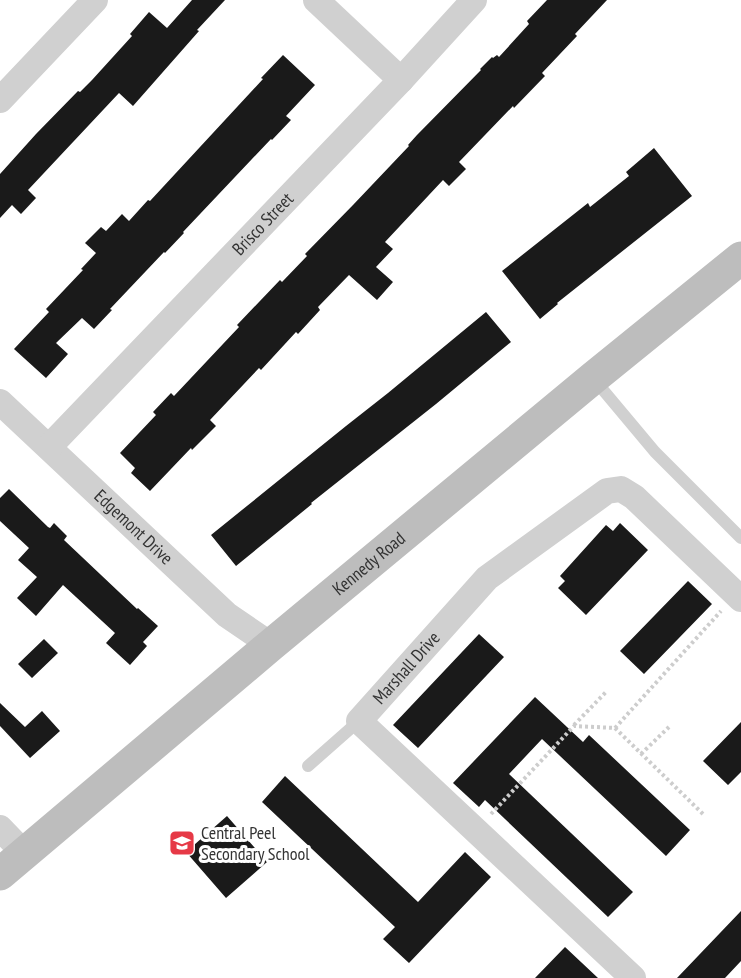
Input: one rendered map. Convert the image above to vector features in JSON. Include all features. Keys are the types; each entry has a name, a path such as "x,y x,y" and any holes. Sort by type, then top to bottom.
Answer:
{"main road":[{"name":"Kennedy Road","path":"0,874 593,378 741,258"}],"street":[{"path":"0,100 95,0"},
{"path":"316,0 400,80"},
{"name":"Brisco Street","path":"49,447 474,0"},
{"name":"Edgemont Drive","path":"0,402 227,615 272,645"},
{"name":"Marshall Drive","path":"633,978 359,721 487,578 607,491 621,489 634,497 739,597"},
{"path":"0,828 25,854"}],"lane":[{"path":"593,378 655,452 741,538"},
{"path":"308,766 359,721"}],"path":[{"path":"615,728 739,597"},
{"path":"476,831 607,691"},
{"path":"574,726 615,728 703,814"},
{"path":"641,754 669,727"}],"building":[{"path":"192,0 225,0 133,106 119,93 28,190 36,198 21,214 12,205 0,218 0,174 78,91 80,92 92,80 132,36 130,34 149,12 167,28"},
{"path":"547,0 607,0 542,73 545,76 459,162 466,169 449,186 443,180 385,242 393,249 376,267 393,282 377,300 349,275 318,307 320,310 298,334 296,332 261,370 259,368 210,420 216,426 192,450 191,448 150,491 131,473 135,468 120,453 156,415 153,412 171,393 174,396 239,327 237,325 280,280 282,282 307,256 305,254 480,69 492,57 497,55 499,57"},
{"path":"283,55 315,85 286,116 291,120 110,309 112,310 94,329 82,318 56,343 68,354 46,378 14,349 49,312 46,309 96,253 85,243 101,227 106,231 122,214 129,221"},
{"path":"654,148 692,196 540,319 502,271 588,203 590,207 629,176 626,172"},
{"path":"486,312 511,342 236,566 211,535"},
{"path":"9,489 48,527 50,528 54,523 67,536 64,540 158,626 143,642 147,646 130,665 106,643 115,633 63,585 36,616 17,598 37,577 18,560 29,548 0,521 0,498"},
{"path":"620,523 648,550 586,615 558,588 565,581 560,576 606,525 613,531"},
{"path":"688,581 712,604 644,674 620,651"},
{"path":"479,634 504,657 418,748 393,725"},
{"path":"44,639 58,653 32,678 18,664"},
{"path":"535,697 583,742 589,735 690,830 666,856 542,739 509,774 633,892 608,917 485,800 479,807 453,783"},
{"path":"0,703 25,727 42,711 60,731 30,758 0,726"},
{"path":"741,722 741,772 728,785 703,761"},
{"path":"285,776 418,902 465,852 491,877 409,963 383,939 395,927 262,802"},
{"path":"227,816 267,862 226,898 186,852"},
{"path":"741,911 741,961 725,978 677,978"},
{"path":"565,947 598,978 535,978"}],"place":[{"name":"Central Peel Secondary School","path":"182,843"}]}
